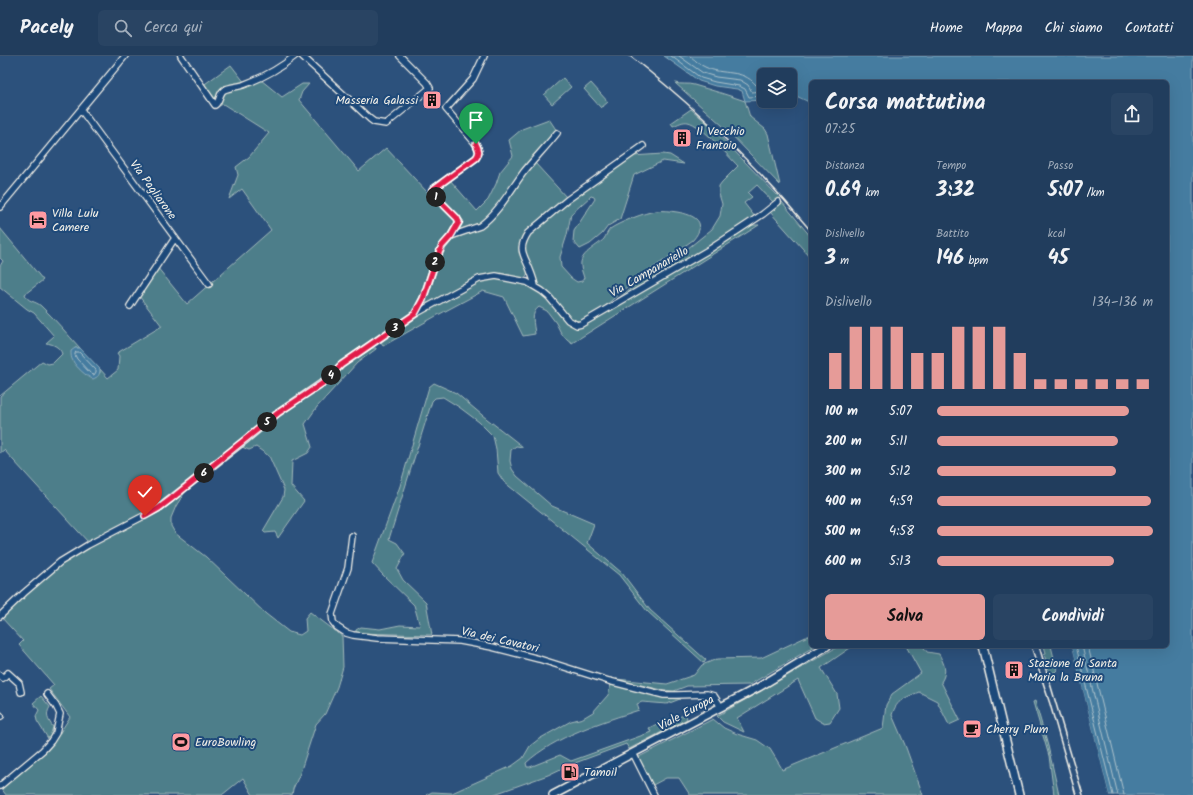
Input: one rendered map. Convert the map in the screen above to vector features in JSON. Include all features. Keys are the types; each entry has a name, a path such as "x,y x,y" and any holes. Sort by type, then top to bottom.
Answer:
{"street":[{"path":"0,207 125,56"},
{"path":"181,56 215,105 219,102 223,91 226,89 240,86 263,77 284,65 295,56"},
{"path":"302,56 370,119 374,122 386,124 430,88 427,83 400,56"},
{"path":"415,314 423,299 442,246 451,236 459,222 457,218 432,193 432,190 476,158 479,154 479,149 476,144 446,109 473,79 484,56"},
{"name":"Via Pagliarone","path":"81,110 209,284"},
{"path":"451,236 480,226 484,223 557,133"},
{"path":"535,286 522,252 524,238 567,200 643,146"},
{"name":"Via Campanariello","path":"0,616 60,562 88,545 159,508 278,413 323,383 341,365 415,314 479,279 496,276 519,280 535,286 549,297 568,320 577,325 581,324 715,246 757,219 778,202"},
{"path":"130,306 175,238"},
{"name":"Via dei Cavatori","path":"352,536 348,568 332,614 337,627 346,633 377,638 460,641 492,647 538,659 609,681 664,695 707,694 714,696 721,707"},
{"name":"Viale Europa","path":"553,795 759,687 824,648"},
{"path":"983,648 1019,795"},
{"path":"0,675 3,678 8,673 18,682 21,692"},
{"path":"0,786 44,750 56,733 60,714 47,694"},
{"path":"633,753 654,795"}],"green space":[{"path":"231,65 245,83 225,88 217,103 202,86"},
{"path":"563,78 571,87 552,104 544,95"},
{"path":"261,80 282,97 302,84 309,84 302,92 299,100 359,171 386,148 427,192 455,219 455,227 435,254 420,299 411,315 337,365 327,376 160,504 88,542 4,450 0,453 0,396 42,361 48,364 53,363 62,354 60,349 56,346 46,343 54,336 34,313 0,287 0,266 3,261 0,258 0,228 43,280 25,294 26,297 39,304 80,348 75,348 100,373 100,369 108,378 118,370 119,356 117,353 162,326 139,296 157,267 187,304 271,230 242,189 229,199 238,175 236,167 249,157 269,133 223,104 217,107 225,91"},
{"path":"591,83 608,102 601,108 584,89"},
{"path":"675,83 694,85 745,101 750,117 765,129 768,134 780,185 723,126"},
{"path":"691,109 707,123 781,199 774,203 757,185 748,193 752,197 744,203 755,217 729,235 610,305 635,285 682,253 712,229 720,216 722,204 719,194 719,186 738,166 707,134 694,124 684,122 673,126 671,123"},
{"path":"549,119 557,131 489,215 476,225 457,230 464,221 435,192 437,189 450,180 477,211 488,200 500,172 513,156 509,140 522,129"},
{"path":"670,155 684,164 663,161 634,175 620,219 608,226 602,234 590,244 580,249 573,241 574,231 595,199 594,197 591,196 571,214 567,235 560,257 561,267 577,282 582,281 584,278 581,262 585,254 604,239 610,229 625,221 651,212 669,211 683,213 694,217 699,224 697,234 693,240 629,285 604,307 582,322 571,319 566,316 551,296 539,286 524,247 529,235 554,213 632,156"},
{"path":"535,163 567,198 525,234 519,246 519,253 528,269 527,275 523,279 479,277 470,280 430,303 427,303 425,300 440,255 445,246 450,240 483,228"},
{"path":"782,202 809,235 809,256 770,212"},
{"path":"751,225 759,225 572,343 562,335 556,323 547,311 539,307 534,312 533,323 535,334 523,336 504,297 483,291 383,346 381,343 383,340 422,313 483,279 501,279 523,283 537,289 571,325 577,327"},
{"path":"372,348 376,349 357,363 317,407 305,424 312,447 308,453 292,461 291,486 304,501 278,538 275,532 265,533 263,531 283,497 284,490 269,456 256,447 249,450 242,447 279,415 342,368"},
{"path":"434,383 456,393 523,447 516,446 511,450 510,461 512,469 517,476 552,506 594,524 587,543 622,573 650,610 706,660 704,663 647,611 619,575 504,482 498,473 496,449 493,436 479,422 443,397 435,398 432,401 389,539 397,543 405,554 397,569 403,580 426,602 432,635 356,633 356,630 361,627 380,629 400,625 420,626 414,605 372,563 400,486 429,387"},
{"path":"185,492 176,506 171,518 171,526 175,533 206,557 266,614 289,632 300,635 306,631 305,618 310,612 342,636 343,667 337,687 325,714 316,724 292,795 253,795 243,778 222,795 6,795 1,788 52,745 70,717 49,689 54,685 19,645 23,641 1,617 60,564 85,549 161,511"},
{"path":"809,636 809,648 812,648 749,685 687,686 674,691 662,690 616,679 667,684 694,675 702,665 717,659 761,658"},
{"path":"836,648 850,648 821,668 837,694 839,708 830,722 823,723 815,718 798,680 737,718 744,732 723,722 717,716"},
{"path":"907,648 924,648 927,652 939,654 944,664 945,671 941,682 960,720 949,725 937,701 919,692 899,702 894,710 892,715 905,745 923,795 690,795 679,778 666,778 651,786 637,758 713,719 724,728 757,740 770,749 782,770 883,728 886,705 892,694 921,673"},
{"path":"1045,648 1052,648 1057,670 1050,674 1044,654 1046,653"},
{"path":"611,685 665,698 680,699 667,704 642,702 637,704 639,710 580,731 551,745 526,763 527,767 560,755 571,761 651,732 649,728 665,720 686,715 687,719 629,749 626,744 567,766 548,775 492,795 426,795 432,792 452,793 512,766 523,758 530,746 539,739 571,721 583,718 593,712 608,695"},
{"path":"41,696 50,707 48,717 53,727 49,740 37,721 36,716 39,710 33,703"},
{"path":"1035,701 1048,746 1059,795 1054,795 1049,756 1033,702"}],"water":[{"path":"664,56 1193,56 1193,795 1109,795 1072,648 1169,648 1169,80 809,80 809,102 797,96 797,68 757,68 757,100 745,101 742,91 715,86 699,81"},
{"path":"75,348 80,348 100,369 100,373 97,377 93,379 85,374 72,360 71,351"}],"pier":[{"path":"1070,648 1072,648 1109,795 1107,795"}],"railway":[{"path":"630,56 679,96 748,161 809,229"},
{"path":"1032,648 1050,704 1076,795"},
{"path":"1040,648 1083,795"}],"place":[{"name":"Masseria Galassi","path":"432,100"},
{"name":"Il Vecchio Frantoio","path":"682,138"},
{"name":"Villa Lulu Camere","path":"38,220"},
{"name":"Stazione di Santa Maria la Bruna","path":"1014,670"},
{"name":"Cherry Plum","path":"972,729"},
{"name":"EuroBowling","path":"181,742"},
{"name":"Tamoil","path":"570,772"}],"route":[{"path":"145,516 171,499 278,413 323,383 341,365 415,314 423,299 442,246 451,236 459,222 457,218 432,193 432,190 476,158 479,154 479,149 476,144"}]}
